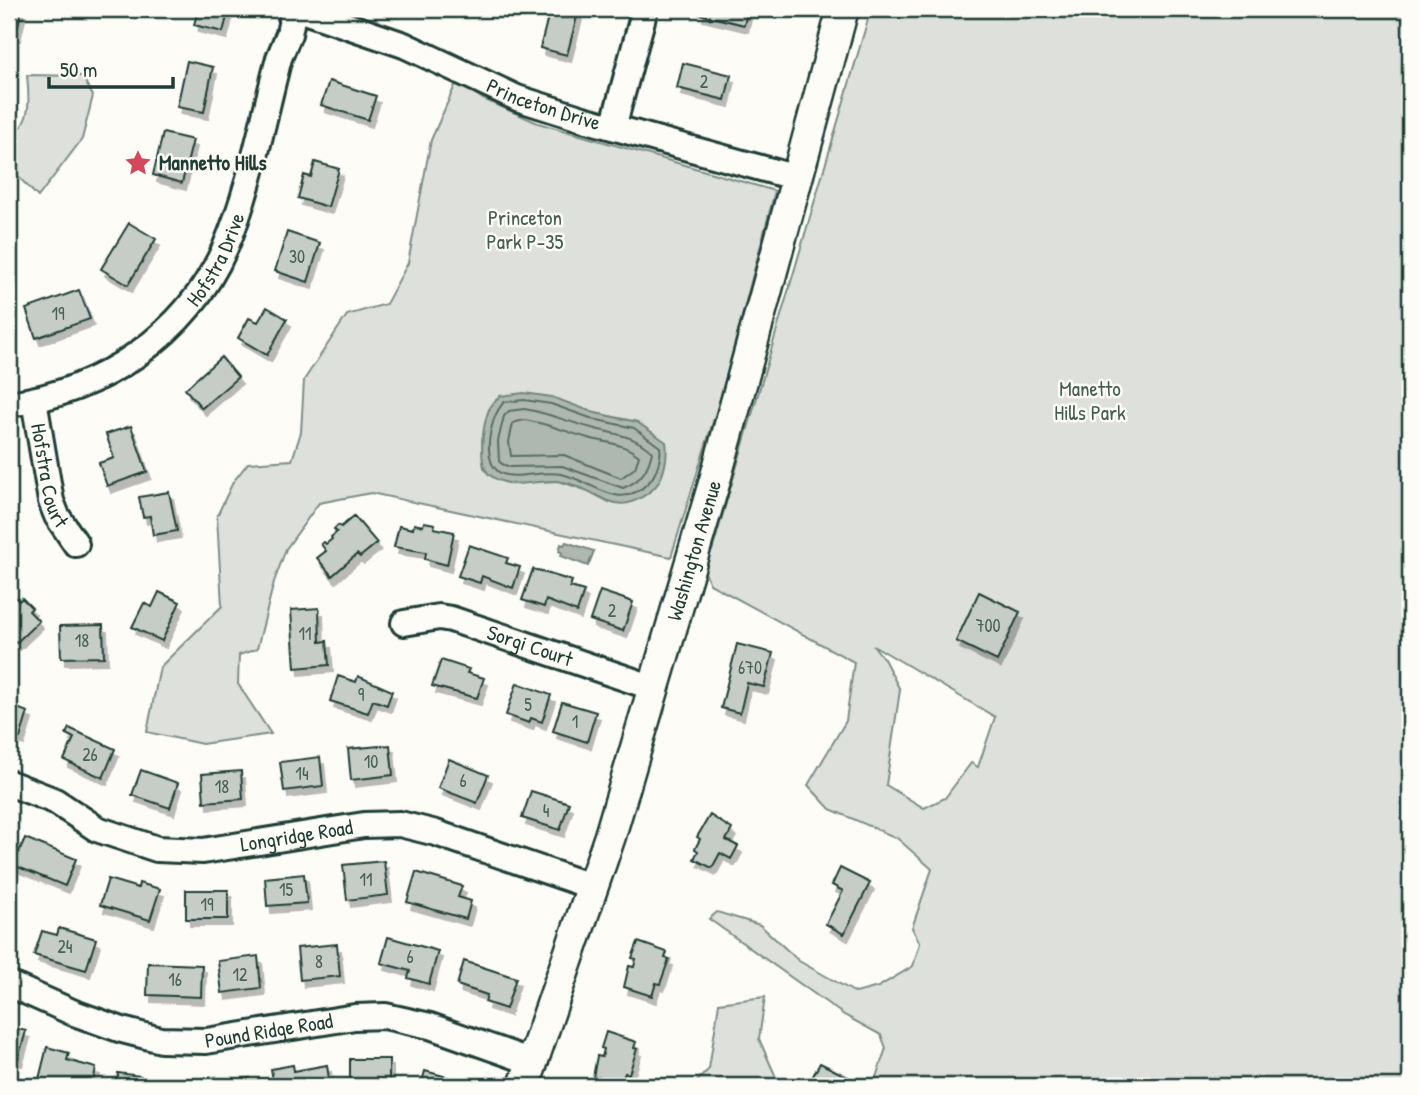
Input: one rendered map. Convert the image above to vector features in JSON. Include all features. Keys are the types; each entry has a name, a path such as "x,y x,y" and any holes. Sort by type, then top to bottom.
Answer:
{"main road":[{"name":"Washington Avenue","path":"528,1074 593,887 654,688 715,480 843,9"}],"street":[{"name":"Princeton Drive","path":"296,9 404,45 517,98 797,178"},
{"name":"Hofstra Drive","path":"9,404 34,400 78,386 130,360 154,343 202,289 224,250 238,214 296,9"},
{"path":"613,127 645,9"},
{"name":"Hofstra Court","path":"34,400 51,501 75,544"},
{"name":"Sorgi Court","path":"404,623 439,617 451,619 654,688"},
{"name":"Longridge Road","path":"9,783 55,801 97,829 156,849 203,850 364,825 400,824 436,833 593,887"},
{"name":"Pound Ridge Road","path":"9,984 74,1013 161,1040 206,1041 355,1017 385,1016 430,1026 528,1074"}],"green space":[{"name":"Manetto Hills Park","path":"871,9 1410,9 1410,1086 873,1086 886,1048 881,1035 844,1015 709,919 717,912 760,925 799,961 856,993 878,987 913,966 920,943 912,928 932,869 897,838 830,809 808,785 846,721 854,662 710,584 704,570 705,555 712,551","holes":["873,645 995,717 978,767 971,763 945,798 924,808 886,785 900,690 884,659"]},
{"path":"27,75 82,76 93,96 82,139 38,197 9,167 9,136 22,125 28,110"},
{"name":"Princeton Park P-35","path":"457,81 483,99 538,123 775,191 721,396 671,557 371,493 319,503 286,549 274,582 257,649 239,655 238,684 271,734 202,744 147,732 160,667 222,606 217,516 233,482 248,463 292,460 301,432 304,380 347,315 386,304 408,263 431,140","holes":["489,409 595,413 637,422 609,502 591,492 559,481 508,483 484,468 482,440"]},
{"path":"765,997 759,1039 780,1086 692,1086 709,1069 719,1003"}],"water":[{"path":"524,393 552,397 595,413 637,422 666,442 665,465 655,487 640,498 628,503 617,503 572,484 557,481 510,483 491,476 485,469 482,453 488,414 500,396"},
{"path":"566,542 594,551 588,566 561,556 561,544"}],"building":[{"path":"9,9 22,9 16,34 9,33"},
{"path":"198,9 229,9 223,32 194,25"},
{"path":"550,9 578,13 567,55 540,48"},
{"path":"701,9 748,9 744,25 699,14"},
{"path":"187,61 213,67 204,112 177,107"},
{"path":"683,63 731,75 725,100 677,88"},
{"path":"329,81 376,96 368,120 321,105"},
{"path":"163,133 193,140 182,183 153,175"},
{"path":"315,162 339,169 328,207 298,198 304,175 311,177"},
{"path":"129,223 156,239 128,285 101,269"},
{"path":"287,232 320,243 308,282 275,271"},
{"path":"79,290 90,319 36,338 26,309"},
{"path":"267,307 287,319 267,355 238,338 249,318 258,322"},
{"path":"221,357 238,377 202,408 185,389"},
{"path":"131,426 147,472 107,486 99,463 114,458 106,434"},
{"path":"169,492 177,531 153,535 150,516 143,517 139,497"},
{"path":"354,516 377,543 360,557 357,554 332,576 317,558 326,551 321,544 332,539 337,532 334,529 338,525 341,527"},
{"path":"424,522 435,524 434,528 454,532 447,565 425,559 426,552 394,547 399,526 413,529 414,524 423,526"},
{"path":"469,545 508,558 506,563 520,567 513,588 482,576 480,583 458,576"},
{"path":"533,569 572,581 570,587 584,591 577,612 546,600 544,607 522,600"},
{"path":"9,590 19,601 22,598 32,608 29,611 39,621 16,643 9,634"},
{"path":"600,591 633,602 623,631 590,620"},
{"path":"159,592 180,602 162,641 132,627 144,603 152,607"},
{"path":"979,592 1020,612 997,661 956,641"},
{"path":"319,608 320,642 327,641 329,665 295,668 291,610"},
{"path":"103,625 104,657 61,658 60,626"},
{"path":"737,644 773,653 764,687 747,683 740,713 721,708"},
{"path":"441,660 469,669 467,673 484,678 477,698 432,686"},
{"path":"338,676 356,682 358,676 392,691 387,705 373,700 368,713 330,701"},
{"path":"517,683 551,695 542,722 531,718 529,723 506,715"},
{"path":"562,702 596,712 587,742 553,731"},
{"path":"9,703 28,712 20,738 9,734"},
{"path":"69,728 115,749 103,778 64,760 74,738 66,734"},
{"path":"390,745 393,775 351,780 348,749"},
{"path":"320,757 323,786 284,791 280,762"},
{"path":"449,759 488,775 477,803 438,788"},
{"path":"141,770 178,783 170,808 132,795"},
{"path":"241,771 243,799 204,802 202,774"},
{"path":"531,791 569,803 560,830 522,818"},
{"path":"710,815 732,829 726,840 738,846 731,859 720,853 712,868 694,859 700,839 697,837"},
{"path":"25,838 76,859 65,886 13,865"},
{"path":"384,861 388,895 347,900 343,865"},
{"path":"840,868 870,883 844,934 826,924 843,891 832,885"},
{"path":"416,872 462,886 458,897 471,901 466,919 407,902"},
{"path":"304,874 307,903 267,906 265,878"},
{"path":"108,879 138,888 139,883 160,889 150,920 100,905"},
{"path":"186,890 228,890 228,919 186,919"},
{"path":"59,928 96,939 86,970 34,955 42,931 57,935"},
{"path":"388,937 438,951 429,984 408,978 410,971 381,963"},
{"path":"638,942 667,952 665,958 669,959 660,984 656,983 652,996 624,987 629,966 634,967 636,959 632,958"},
{"path":"337,944 340,976 300,980 297,948"},
{"path":"258,956 261,988 222,993 218,961"},
{"path":"464,961 516,978 506,1009 485,1002 487,995 457,985"},
{"path":"148,963 202,965 201,997 147,995"},
{"path":"9,1027 26,1031 18,1059 9,1057"},
{"path":"606,1032 636,1042 634,1048 637,1049 629,1074 625,1073 620,1086 593,1077 597,1056 602,1057 604,1049 601,1048"},
{"path":"47,1047 69,1053 67,1060 96,1068 92,1086 65,1086 39,1079"},
{"path":"350,1059 389,1059 389,1086 350,1086"},
{"path":"820,1063 858,1082 856,1086 816,1086 809,1083"},
{"path":"293,1065 294,1071 327,1065 330,1086 274,1086 271,1069"},
{"path":"425,1071 473,1084 421,1086"},
{"path":"118,1073 141,1076 140,1083 168,1086 117,1086"},
{"path":"216,1077 217,1083 250,1078 251,1086 195,1086 194,1081"}],"place":[{"name":"Mannetto Hills","path":"138,163"}]}
